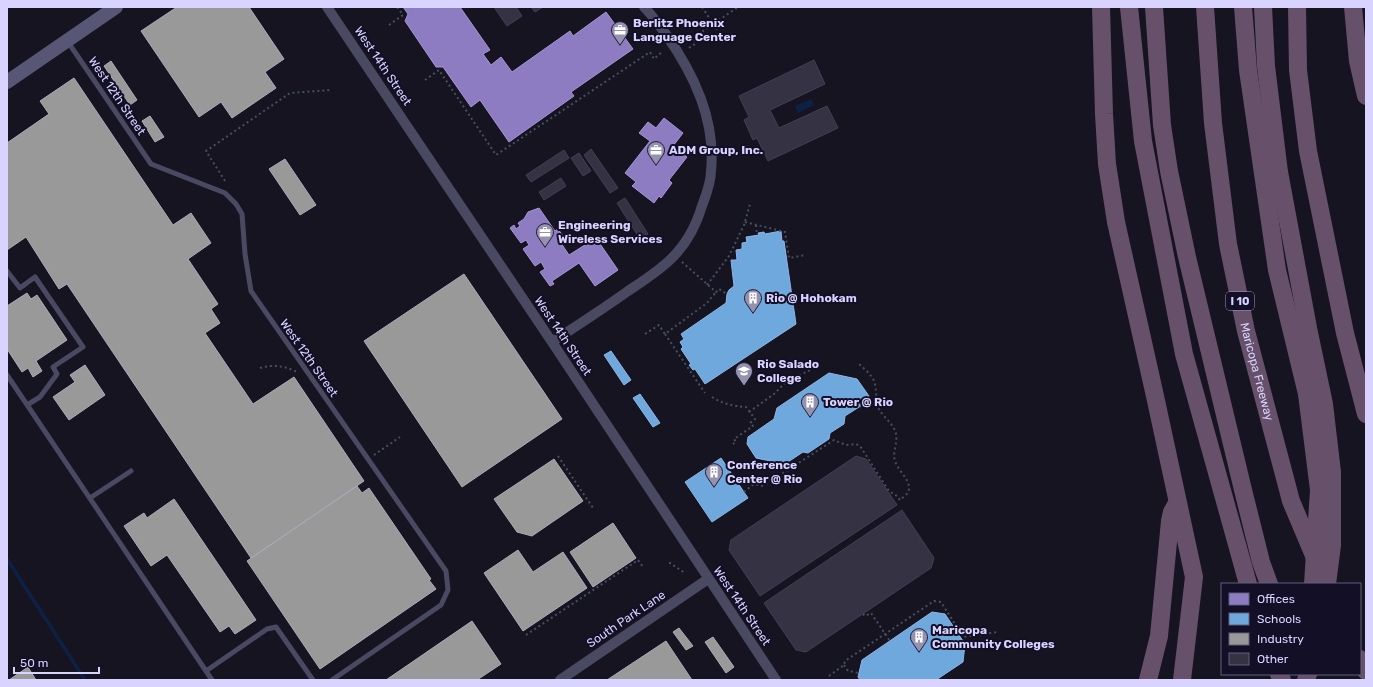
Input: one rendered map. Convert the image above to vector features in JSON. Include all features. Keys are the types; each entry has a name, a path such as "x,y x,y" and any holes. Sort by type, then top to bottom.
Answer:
{"highway":[{"path":"1101,7 1104,114 1108,171 1116,222 1194,577 1182,680"},
{"path":"1129,7 1143,141 1184,354 1248,583"},
{"path":"1154,7 1162,125 1169,172 1204,330 1260,562 1269,583"},
{"name":"Maricopa Freeway","path":"1205,7 1214,130 1228,244 1246,330 1291,501 1326,583"},
{"path":"1243,7 1248,70 1277,270 1307,394 1319,490 1313,583"},
{"path":"1263,7 1266,66 1279,172 1308,328 1324,404 1332,472 1332,545 1326,583"},
{"path":"1297,7 1298,70 1308,151 1345,332 1366,414"},
{"path":"1353,7 1358,61 1366,96"},
{"path":"1148,680 1159,636 1170,521 1172,512 1177,502"},
{"path":"1361,661 1366,671"}],"main road":[{"path":"7,82 116,7"}],"street":[{"name":"West 14th Street","path":"327,7 552,342 776,680"},
{"path":"552,342 655,273 672,258 687,239 698,219 707,194 712,160 710,126 702,99 690,72 679,53 644,7"},
{"name":"South Park Lane","path":"560,680 708,578"}],"lane":[{"name":"West 12th Street","path":"67,41 151,164 225,193 236,204 242,214 245,254 251,292 446,570 448,590 441,605 332,680"},
{"path":"7,271 20,288 35,277 82,347 53,367 57,374 40,398 27,405"},
{"path":"7,375 212,680"},
{"path":"90,498 131,471"},
{"path":"206,671 267,629 276,627 313,680"}],"path":[{"path":"389,25 403,15 397,7"},
{"path":"702,7 724,40"},
{"path":"689,48 695,44 693,38 738,7"},
{"path":"425,80 439,70 496,155 650,52 654,59 662,52"},
{"path":"225,181 206,151 290,93 331,90"},
{"path":"707,285 729,256 745,222 750,204"},
{"path":"745,222 785,232 789,258 806,255"},
{"path":"756,224 757,235"},
{"path":"682,262 716,292"},
{"path":"665,334 707,303 719,289 727,294"},
{"path":"646,334 659,325 705,393"},
{"path":"744,492 754,484 763,486 834,440 846,445 856,444 860,446 889,491 900,500 908,492 909,489 906,479 897,467 895,460 894,449 897,436 896,432 876,402 875,384 871,376 858,363"},
{"path":"260,368 276,365 288,368 298,373"},
{"path":"749,412 765,401 785,383 797,382 800,374 810,370"},
{"path":"712,397 720,402 732,406 746,407 755,419 750,422 753,426 734,439 736,442 733,444"},
{"path":"373,456 400,437"},
{"path":"558,456 593,508"},
{"path":"526,635 638,560 643,567"},
{"path":"669,563 670,562 685,573"},
{"path":"829,676 844,665 845,660 930,603 937,601 941,602 963,637 997,632"},
{"path":"863,614 865,616 871,613 890,641"},
{"path":"844,665 848,671 859,673"}],"water":[{"path":"811,99 814,105 798,113 795,106"}],"building: Offices":[{"path":"403,7 460,7 490,50 483,54 491,65 501,57 512,72 570,31 573,36 606,12 633,49 571,92 574,96 509,142 480,100 471,107 443,67 436,67 405,21 408,14"},
{"name":"ADM Group, Inc.","path":"664,118 683,133 673,146 687,157 669,180 672,183 661,198 659,196 654,203 632,186 636,182 625,173 650,141 639,133 648,122 656,128"},
{"name":"Engineering Wireless Services","path":"539,208 555,231 558,229 566,240 561,243 569,255 596,238 618,270 595,286 579,263 552,281 554,284 550,286 540,272 545,269 541,262 535,266 523,249 529,245 526,240 521,243 510,228 514,225 516,229 520,226 518,223 524,219 528,212"}],"building: Schools":[{"name":"Rio @ Hohokam","path":"781,231 782,241 784,241 796,324 705,384 695,369 693,370 689,365 691,364 681,349 683,347 680,342 684,339 681,334 726,303 727,294 734,286 731,260 737,260 736,250 742,249 742,243 747,242 746,237 759,235 758,233 764,232 765,234"},
{"path":"611,351 631,380 624,385 604,355"},
{"name":"Tower @ Rio","path":"829,373 857,379 869,396 867,402 845,416 844,424 830,433 829,439 808,453 803,452 785,464 756,458 747,444 748,437 774,419 777,408"},
{"path":"640,394 660,423 653,427 633,398"},
{"name":"Conference Center @ Rio","path":"721,458 748,498 712,522 685,482"},
{"name":"Maricopa Community Colleges","path":"932,612 945,614 965,644 963,662 936,680 860,680 858,677 862,660"}],"building: Industry":[{"path":"177,7 249,7 284,59 265,72 276,88 232,118 221,102 199,117 141,31"},
{"path":"111,61 137,100 130,105 104,66"},
{"path":"74,78 173,225 191,213 211,243 188,259 218,304 211,309 220,323 205,333 253,404 294,377 364,481 251,558 67,284 59,289 26,237 7,250 7,143 49,114 40,101"},
{"path":"150,116 164,137 155,142 142,121"},
{"path":"285,159 316,205 300,215 269,169"},
{"path":"464,274 562,419 462,487 364,341"},
{"path":"27,293 31,299 37,295 67,340 36,361 42,371 33,377 28,368 22,372 7,349 7,306"},
{"path":"85,365 105,395 69,420 53,397 75,382 70,375"},
{"path":"554,459 583,501 532,536 517,532 494,499"},
{"path":"357,486 362,493 369,488 431,579 429,580 436,589 320,669 247,561"},
{"path":"174,499 256,620 235,634 229,626 220,632 167,555 151,566 124,526 144,513 147,518"},
{"path":"613,523 636,558 593,587 570,552"},
{"path":"518,550 533,572 563,552 587,588 523,631 484,573"},
{"path":"472,621 501,664 477,680 386,680"},
{"path":"679,628 693,646 686,650 673,632"},
{"path":"713,637 734,667 726,673 705,642"},
{"path":"666,641 692,680 607,680"},
{"path":"28,667 36,680 9,680"}],"building: Other":[{"path":"494,7 516,7 522,16 507,26"},
{"path":"531,7 543,7 535,12"},
{"path":"814,60 825,84 770,110 779,128 827,106 838,128 768,161 757,138 753,140 744,120 749,117 739,96"},
{"path":"591,149 618,188 610,193 584,155"},
{"path":"564,150 569,158 531,182 526,175"},
{"path":"579,153 591,171 583,176 571,158"},
{"path":"561,178 566,186 544,200 539,192"},
{"path":"625,198 648,234 640,239 617,203"},
{"path":"856,456 866,459 897,505 760,596 729,550 731,540"},
{"path":"902,510 934,558 931,568 806,652 796,650 764,603"}],"waterway":[{"path":"7,559 85,680"}],"place":[{"name":"Berlitz Phoenix Language Center","path":"620,45"},
{"name":"ADM Group, Inc.","path":"656,165"},
{"name":"Engineering Wireless Services","path":"545,247"},
{"name":"Rio @ Hohokam","path":"753,313"},
{"name":"Rio Salado College","path":"744,386"},
{"name":"Tower @ Rio","path":"810,417"},
{"name":"Conference Center @ Rio","path":"714,487"},
{"name":"Maricopa Community Colleges","path":"919,652"}]}
